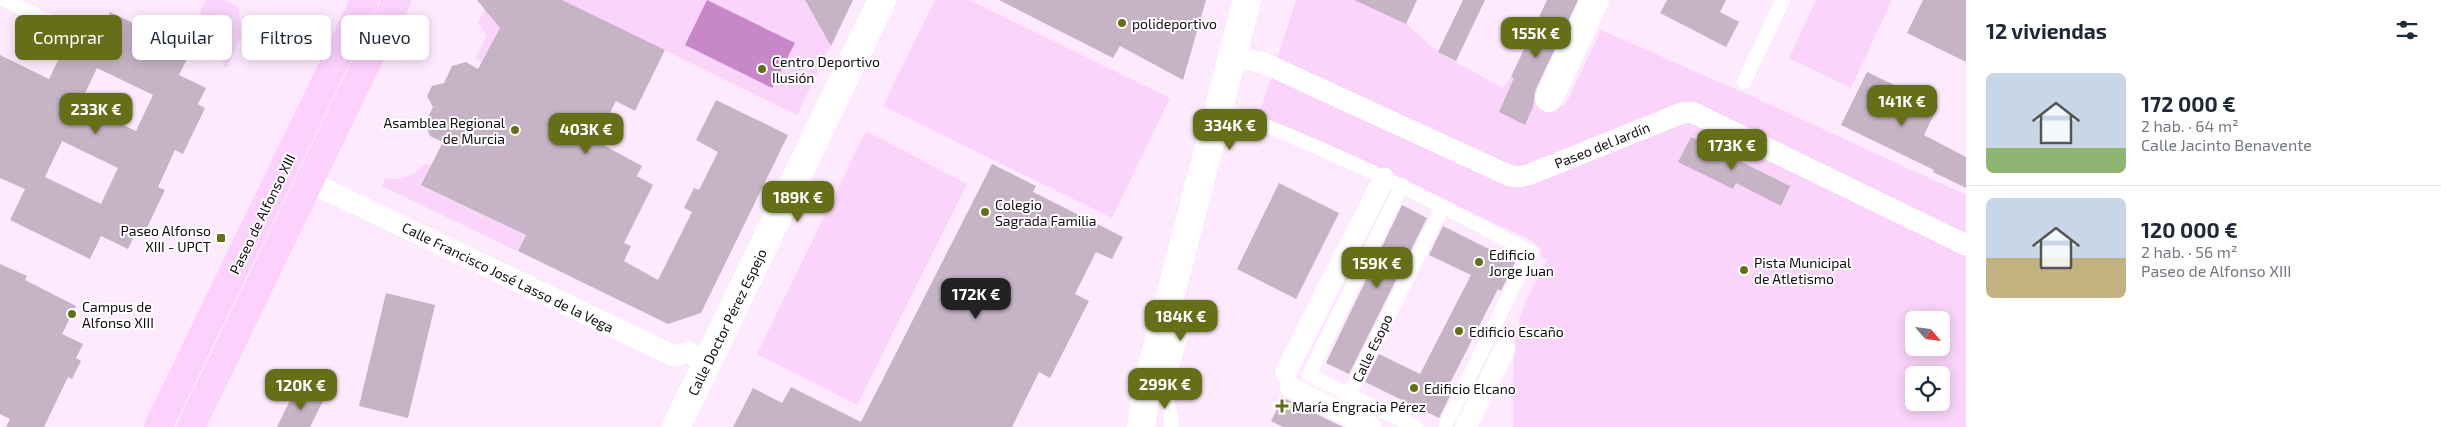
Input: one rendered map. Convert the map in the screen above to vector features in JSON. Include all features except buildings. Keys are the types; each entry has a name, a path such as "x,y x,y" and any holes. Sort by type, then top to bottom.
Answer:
{"main road":[{"name":"Paseo de Alfonso XIII","path":"158,427 365,0"},
{"name":"Paseo de Alfonso XIII","path":"191,427 398,0"}],"street":[{"name":"Calle Doctor Pérez Espejo","path":"676,427 882,0"},
{"path":"1135,426 1247,0"},
{"path":"1549,98 1595,0"},
{"name":"Paseo del Jardín","path":"1232,56 1264,63 1508,175 1517,177 1528,175 1682,113 1692,112 1966,245"},
{"path":"1371,427 1288,379 1393,181"},
{"name":"Calle Francisco José Lasso de la Vega","path":"310,182 674,356 688,352 707,362"},
{"path":"1466,427 1504,349"}],"lane":[{"path":"5,0 36,15"},
{"path":"1744,82 1782,0"},
{"path":"1219,108 1393,181 1530,252 1445,427"},
{"name":"Calle Esopo","path":"1393,181 1309,375 1349,395 1443,206"},
{"path":"1135,426 1148,420 1156,419 1170,427 1172,416 1166,402 1166,392 1184,324 1172,291"},
{"path":"1349,395 1416,427"}],"shaded area":[{"path":"206,0 225,0 239,7 241,37 232,56 232,15 201,15 200,12"},
{"name":"Centro Deportivo Ilusión","path":"562,0 853,0 797,115"},
{"path":"707,0 795,43 772,88 685,45"},
{"path":"935,0 969,0 1170,98 1112,218 883,106"},
{"path":"1296,0 1354,0 1406,24 1438,52 1503,88 1511,77 1539,90 1549,98 1565,106 1601,30 1751,96 1966,195 1966,427 1513,427 1514,363 1517,331 1526,301 1547,260 1541,257 1540,248 1531,240 1259,115"},
{"path":"1816,0 1892,0 1851,88 1789,58"},
{"path":"485,9 500,28 482,62 475,58 487,35 478,23"},
{"path":"222,60 230,60 226,69"},
{"path":"866,131 967,184 857,405 757,354"},
{"path":"425,164 431,165 422,185 526,235 517,251 382,186 385,178 397,179 407,177"}],"place":[{"name":"polideportivo","path":"1122,23"},
{"name":"Centro Deportivo Ilusión","path":"762,69"},
{"name":"Asamblea Regional de Murcia","path":"515,130"},
{"name":"Colegio Sagrada Familia","path":"985,212"},
{"name":"Paseo Alfonso XIII - UPCT","path":"221,238"},
{"name":"Edificio Jorge Juan","path":"1479,262"},
{"name":"Pista Municipal de Atletismo","path":"1744,270"},
{"name":"Campus de Alfonso XIII","path":"72,314"},
{"name":"Edificio Escaño","path":"1459,331"},
{"name":"Edificio Elcano","path":"1414,388"},
{"name":"María Engracia Pérez","path":"1282,406"}]}
